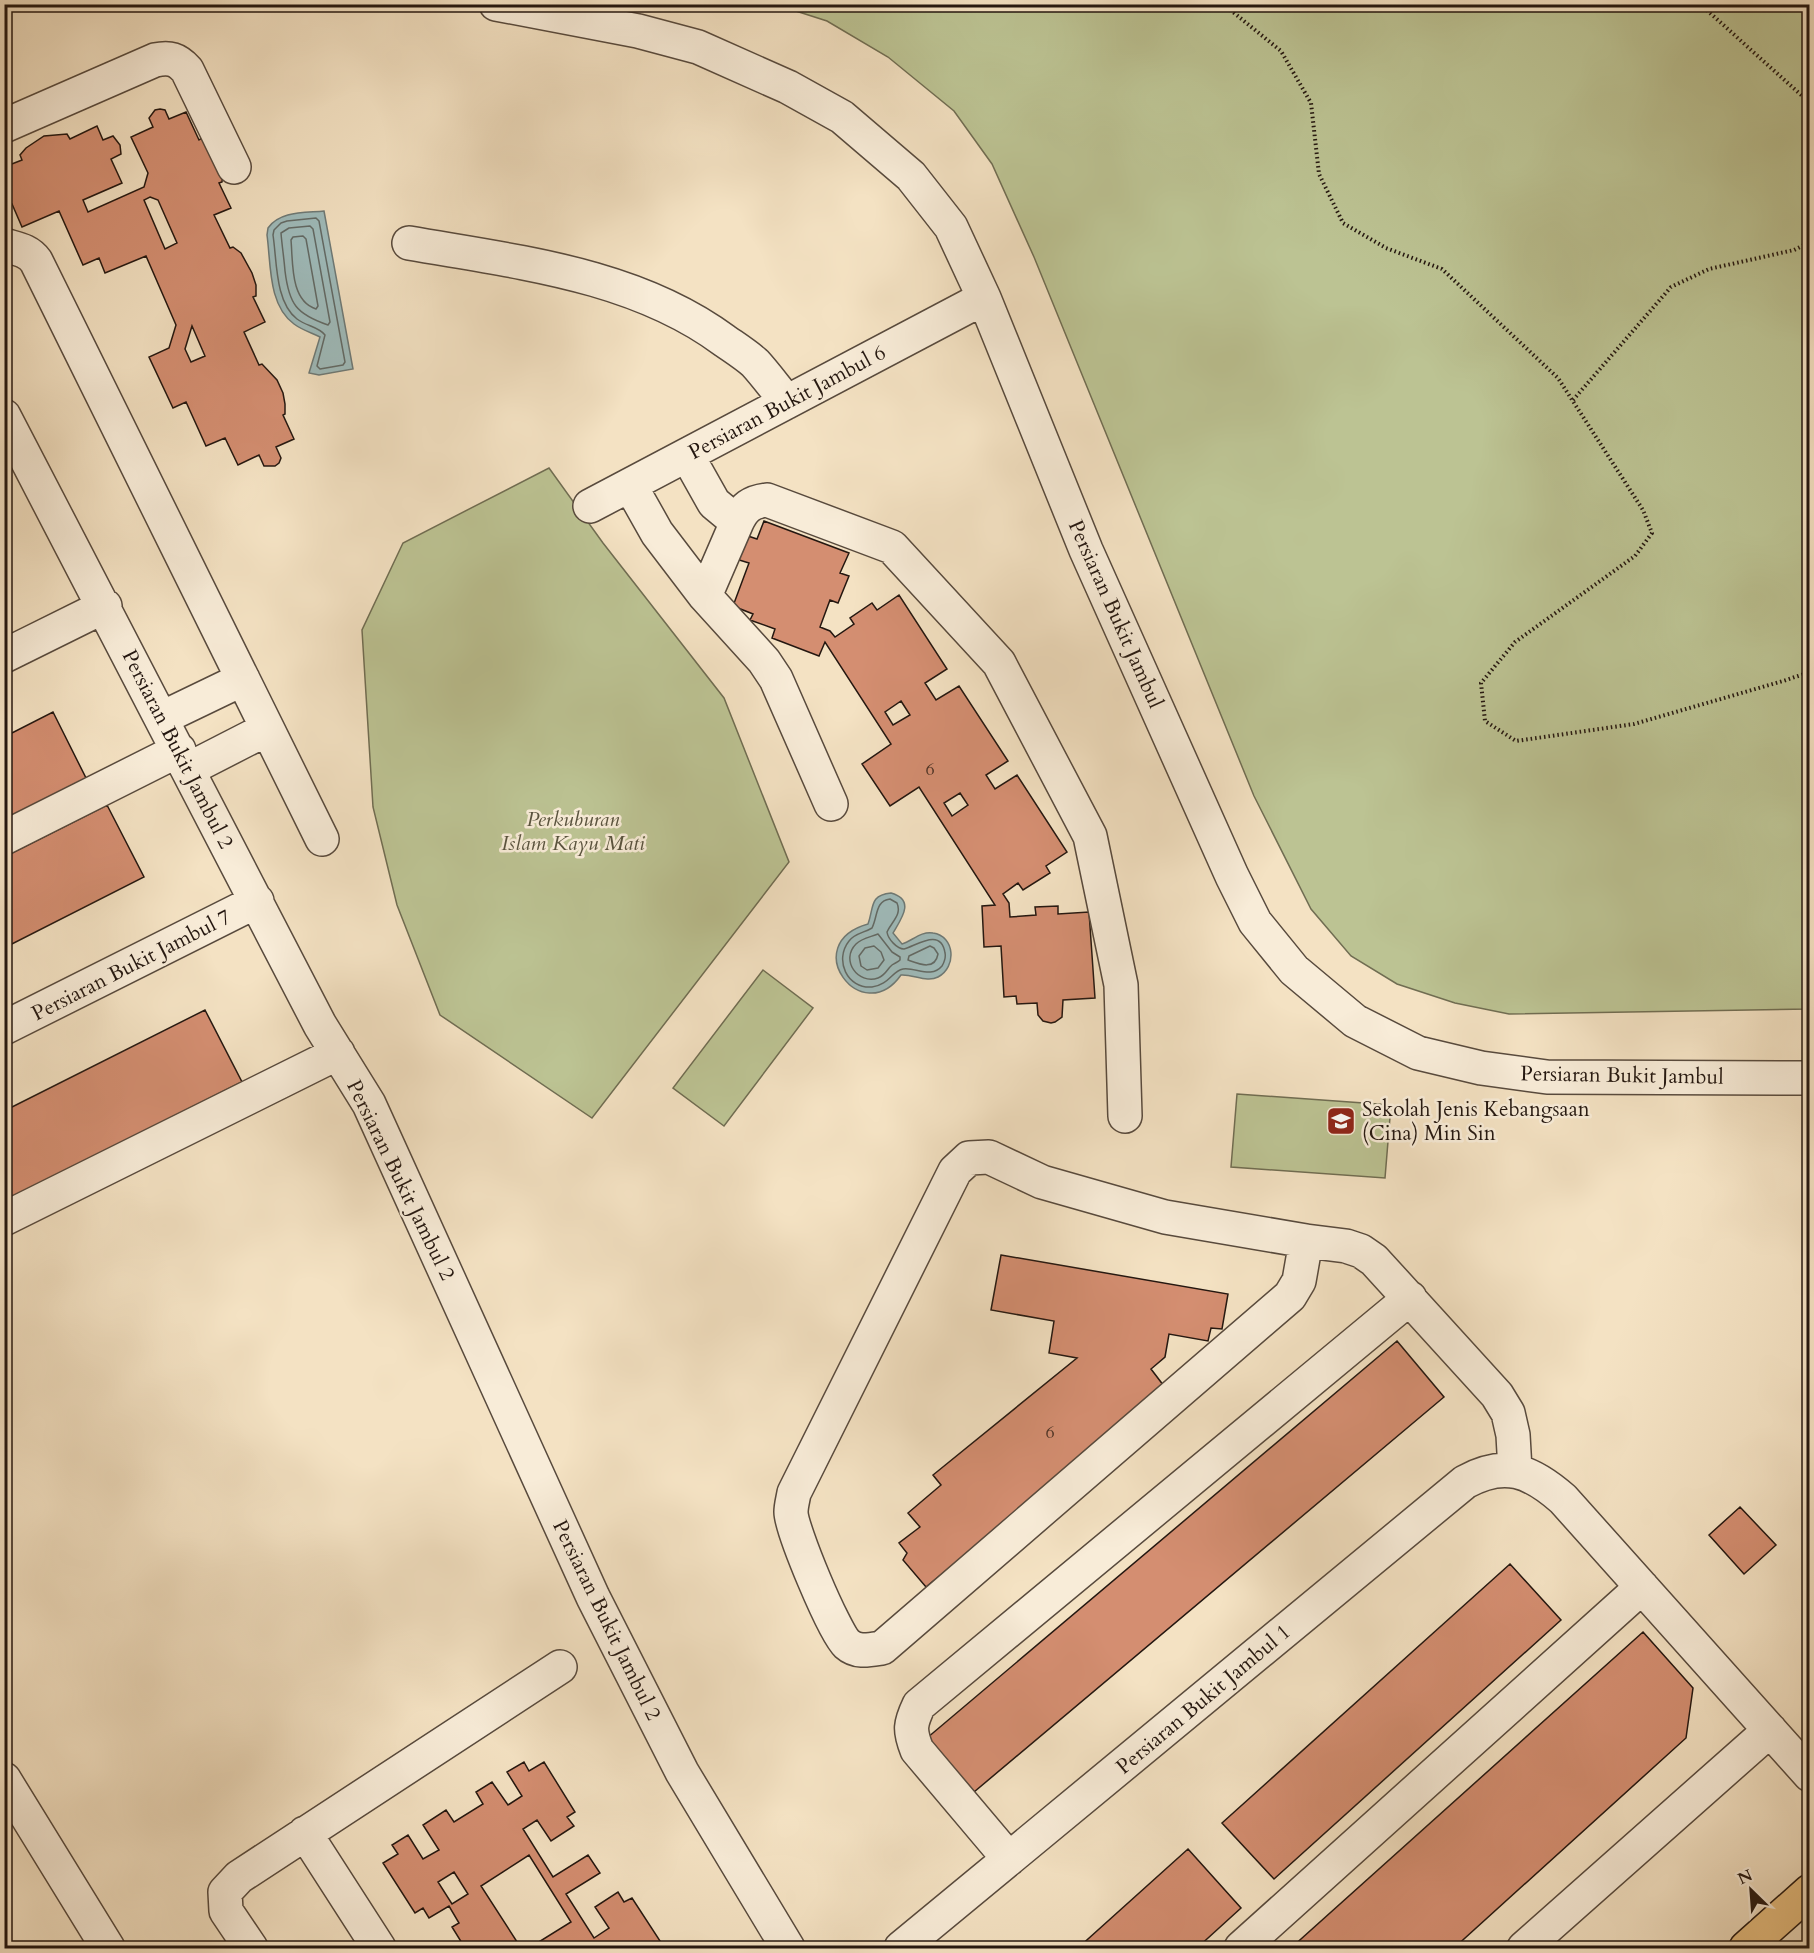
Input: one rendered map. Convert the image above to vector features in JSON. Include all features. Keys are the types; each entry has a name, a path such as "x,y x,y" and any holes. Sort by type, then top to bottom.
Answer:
{"main road":[{"path":"1746,1948 1809,1892"}],"street":[{"name":"Persiaran Bukit Jambul","path":"496,4 638,31 698,47 788,87 842,117 911,176 951,228 984,298 1086,550 1232,876 1256,922 1294,970 1355,1020 1418,1053 1480,1068 1547,1077 1809,1078"},
{"path":"4,126 155,60 168,58 179,61 187,70 234,167"},
{"path":"409,243 589,277 655,301 701,323 753,362 787,402"},
{"path":"4,244 25,251 36,261 322,839"},
{"name":"Persiaran Bukit Jambul 6","path":"590,506 984,298"},
{"name":"Persiaran Bukit Jambul 2","path":"4,416 105,606 320,1025 369,1104 593,1597 682,1772 788,1948"},
{"path":"687,455 714,503 737,522"},
{"path":"630,485 657,533 705,596 764,661 776,679 831,804"},
{"path":"705,596 742,512 752,501 767,500 892,547 999,663 1090,836 1121,985 1125,1116"},
{"path":"4,656 105,606"},
{"path":"162,718 243,680"},
{"path":"4,838 184,759 267,729"},
{"name":"Persiaran Bukit Jambul 7","path":"4,1028 257,901"},
{"path":"4,1219 338,1053"},
{"path":"1306,1241 1299,1281 1290,1296 882,1648 862,1652 847,1645 836,1629 795,1532 791,1512 794,1493 955,1171 969,1158 989,1156 1042,1182 1165,1217 1346,1246 1361,1251 1374,1260 1497,1395 1508,1413 1513,1436 1515,1470 1534,1477 1563,1499 1642,1587 1794,1747 1524,1948"},
{"path":"1009,1859 917,1750 911,1734 911,1722 919,1705 1407,1295"},
{"name":"Persiaran Bukit Jambul 1","path":"901,1948 1465,1482 1480,1474 1498,1470 1515,1470"},
{"path":"1241,1948 1642,1587"},
{"path":"251,1948 226,1911 225,1892 239,1877 560,1666"},
{"path":"4,1779 108,1948"},
{"path":"305,1833 379,1948"}],"path":[{"path":"1223,4 1281,51 1311,103 1319,174 1343,223 1386,248 1442,269 1557,378 1643,510 1652,533 1635,556 1515,642 1481,683 1485,721 1516,741 1634,723 1809,672"},
{"path":"1700,4 1809,104"},
{"path":"1573,400 1671,287 1709,269 1794,250 1809,242"}],"green space":[{"path":"777,5 1809,5 1809,1009 1509,1014 1455,1003 1397,984 1351,956 1311,909 1254,796 1034,257 992,164 954,111 888,57 827,21"},
{"name":"Perkuburan Islam Kayu Mati","path":"549,468 603,543 724,698 789,862 592,1118 440,1015 397,905 373,807 362,630 403,543"},
{"path":"763,970 813,1008 724,1126 673,1088"},
{"path":"1237,1094 1391,1105 1385,1178 1231,1167"}],"water":[{"path":"324,211 353,369 319,375 309,373 320,337 294,324 279,306 272,283 267,235 268,228 279,218 293,214"},
{"path":"891,893 899,896 905,905 893,933 902,944 929,933 940,935 949,946 951,959 944,972 934,979 901,975 885,989 869,993 855,988 843,978 837,963 838,948 847,934 868,924 876,899"}],"building":[{"path":"155,110 165,110 169,119 186,112 199,140 202,138 223,172 222,182 219,183 231,208 214,215 230,248 233,247 241,253 252,273 256,285 256,296 253,297 265,322 244,332 259,365 262,364 277,380 285,404 283,415 294,439 276,447 281,458 275,466 264,466 259,455 238,465 225,438 206,446 186,402 173,408 149,357 169,348 176,325 146,256 105,273 99,258 83,265 59,211 22,227 12,204 4,207 4,167 22,160 20,155 26,148 44,136 67,134 70,139 97,126 103,140 113,136 120,145 121,154 111,159 122,183 83,200 88,212 144,187 148,173 131,137 153,127 149,118","holes":["150,197 158,200 177,243 165,249 144,200","192,326 205,356 191,362 185,349"]},
{"path":"764,521 849,553 840,573 849,576 838,603 830,600 820,627 830,631 835,637 854,624 850,618 872,603 877,610 899,595 947,669 925,683 936,700 959,686 1008,761 986,775 995,789 1017,775 1067,852 1046,866 1050,873 1023,890 1018,883 1003,894 1009,903 1010,917 1036,915 1035,907 1058,906 1058,914 1089,912 1095,998 1063,1000 1062,1017 1051,1023 1043,1021 1038,1015 1037,1003 1017,1004 1016,996 1004,997 1001,946 984,947 982,906 995,905 919,787 890,806 862,764 891,744 825,642 819,656 772,638 775,629 750,620 753,614 733,606 749,563 736,559 745,535 757,539","holes":["901,701 910,715 893,725 885,712","960,793 968,805 952,816 944,803"]},
{"path":"53,712 88,782 4,824 4,737"},
{"path":"107,805 144,877 4,948 4,857"},
{"path":"205,1010 242,1082 4,1202 4,1111"},
{"path":"1001,1255 1228,1294 1222,1329 1211,1328 1208,1341 1169,1334 1165,1357 1151,1369 1167,1390 926,1587 903,1560 907,1553 899,1543 920,1527 908,1513 941,1485 933,1475 1077,1358 1049,1353 1054,1321 991,1310"},
{"path":"1397,1341 1444,1397 974,1792 927,1738"},
{"path":"1740,1507 1776,1545 1744,1574 1709,1535"},
{"path":"1510,1564 1561,1620 1274,1879 1222,1823"},
{"path":"1643,1632 1693,1688 1686,1738 1454,1948 1291,1948"},
{"path":"524,1762 529,1771 544,1762 575,1812 567,1817 574,1826 551,1841 537,1820 523,1829 553,1877 588,1855 600,1873 566,1894 594,1938 609,1928 595,1907 618,1892 624,1902 632,1898 664,1947 529,1948 571,1922 529,1855 481,1886 521,1948 465,1948 452,1927 459,1923 449,1906 429,1918 423,1908 415,1913 383,1863 398,1854 392,1845 408,1835 423,1859 439,1850 423,1825 446,1810 454,1822 483,1804 476,1792 492,1782 508,1805 522,1796 507,1772","holes":["454,1872 468,1894 452,1904 438,1882"]},
{"path":"1188,1849 1241,1908 1197,1948 1078,1948"}],"place":[{"name":"Sekolah Jenis Kebangsaan (Cina) Min Sin","path":"1341,1121"}]}
